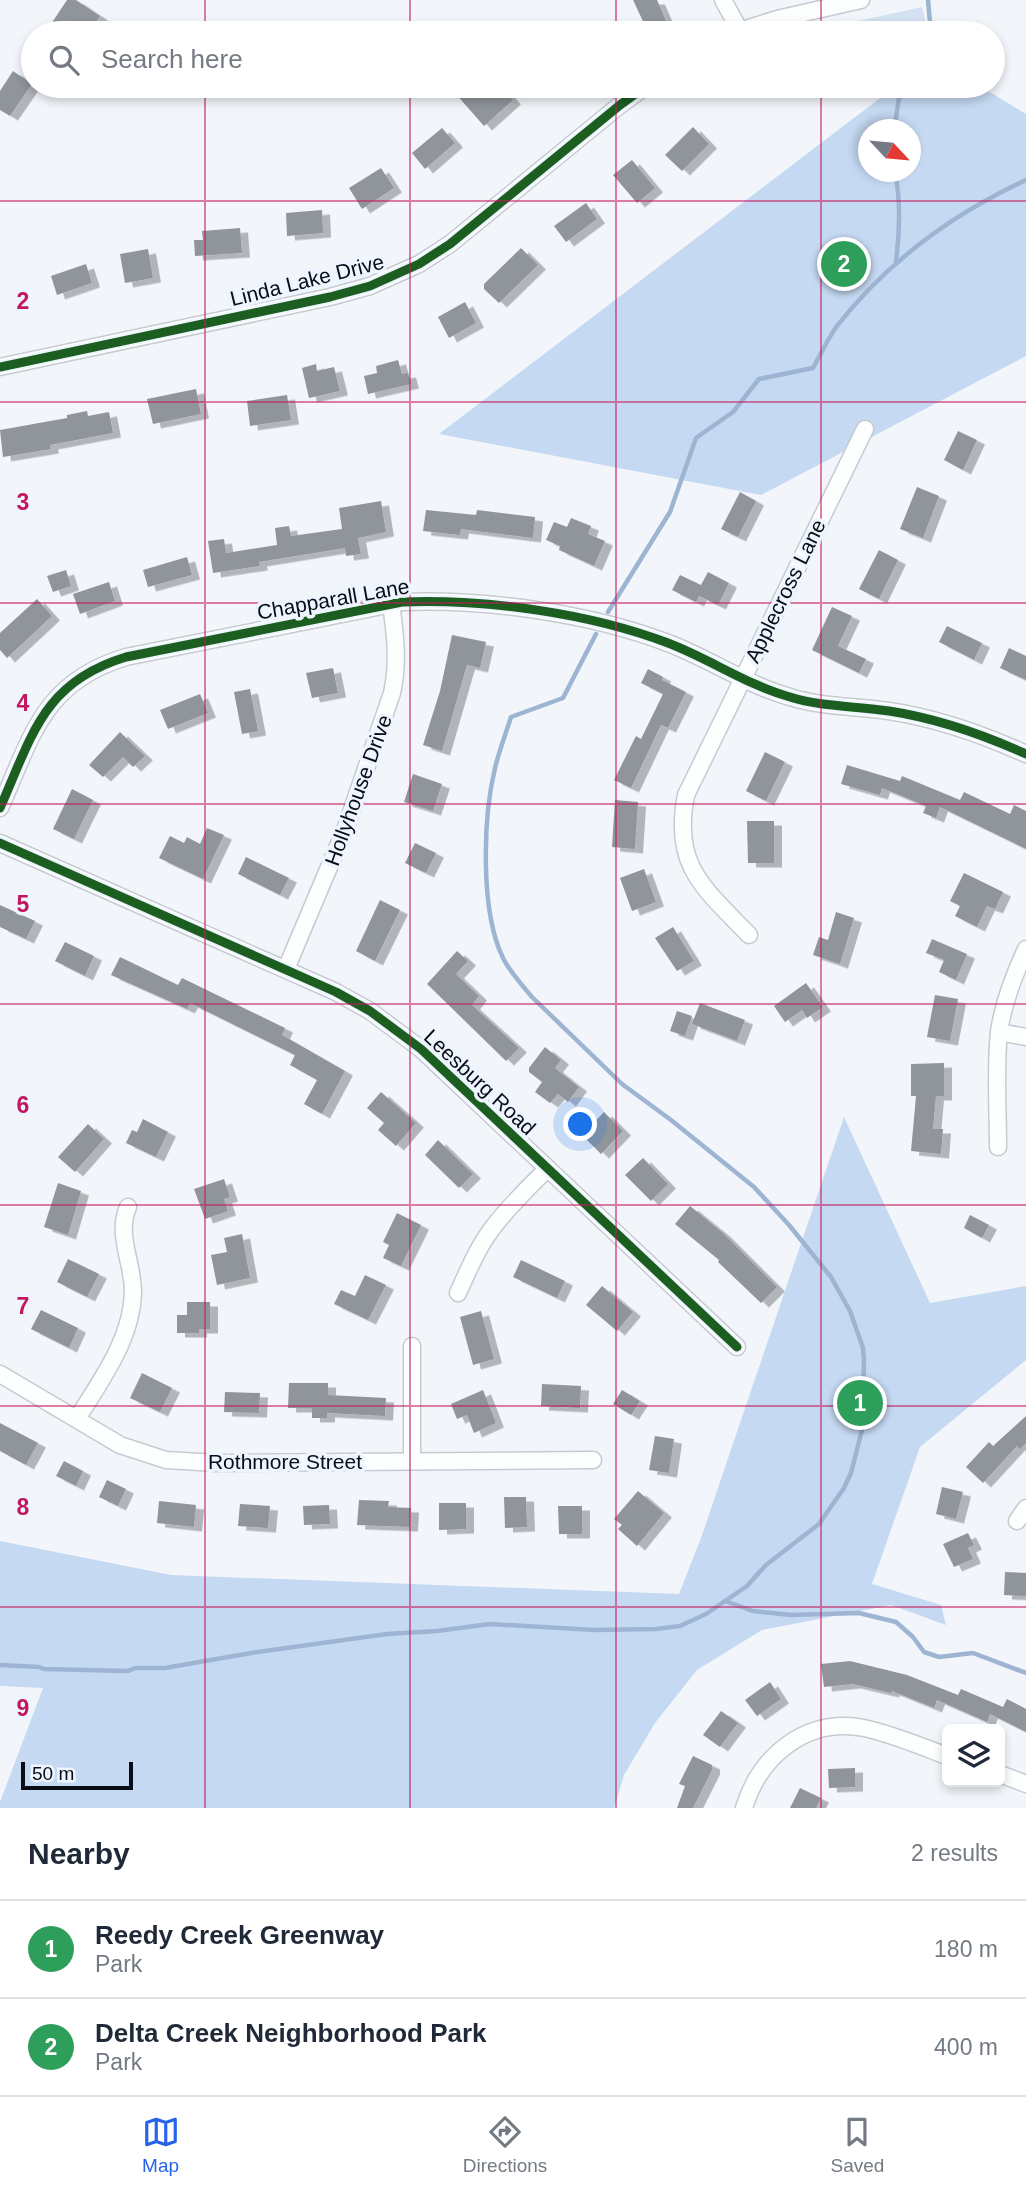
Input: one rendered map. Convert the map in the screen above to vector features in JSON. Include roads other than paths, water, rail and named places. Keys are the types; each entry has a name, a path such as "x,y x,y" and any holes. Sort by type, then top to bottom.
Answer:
{"street":[{"path":"723,0 732,21"},
{"path":"771,21 861,0"},
{"name":"Linda Lake Drive","path":"0,366 330,297 404,273 450,244 630,98"},
{"name":"Applecross Lane","path":"749,935 707,891 694,872 684,848 681,827 686,795 865,429"},
{"name":"Chapparall Lane","path":"0,808 43,715 65,687 104,663 391,603 441,600 488,603 596,621 667,643 792,698 910,715 949,725 1026,754"},
{"name":"Hollyhouse Drive","path":"286,970 346,827 392,693 397,651 391,603"},
{"name":"Leesburg Road","path":"0,843 336,992 388,1024 421,1049 737,1347"},
{"path":"998,1147 999,1032 1007,999 1026,949"},
{"path":"999,1032 1026,1037"},
{"path":"458,1293 473,1259 492,1229 547,1169"},
{"path":"77,1419 118,1351 131,1308 132,1278 122,1227 128,1207"},
{"path":"412,1346 412,1461"},
{"name":"Rothmore Street","path":"0,1374 120,1445 166,1460 216,1463 593,1460"},
{"path":"744,1808 754,1783 765,1766 783,1747 814,1730 836,1726 862,1728 942,1754"},
{"path":"1005,1776 1026,1784"}],"waterway":[{"path":"928,0 930,21"},
{"path":"896,119 899,98"},
{"path":"608,612 670,512 696,438 733,412 759,379 813,368 837,326 877,281 947,224 1026,180"},
{"path":"896,182 899,216 896,261"},
{"path":"0,1665 128,1671 135,1668 165,1668 387,1634 490,1624 595,1630 680,1626 706,1614 747,1586 766,1565 819,1524 844,1488 851,1473 862,1430 864,1360 863,1348 850,1311 831,1277 754,1187 622,1084 532,997 506,963 496,938 487,890 486,838 495,768 511,717 563,698 596,634"},
{"path":"725,1601 753,1611 791,1615 859,1613 896,1622 913,1637 924,1652 939,1657 973,1653 1026,1673"}],"place":[{"name":"Delta Creek Neighborhood Park","path":"844,264"},
{"name":"Reedy Creek Greenway","path":"860,1403"}]}
